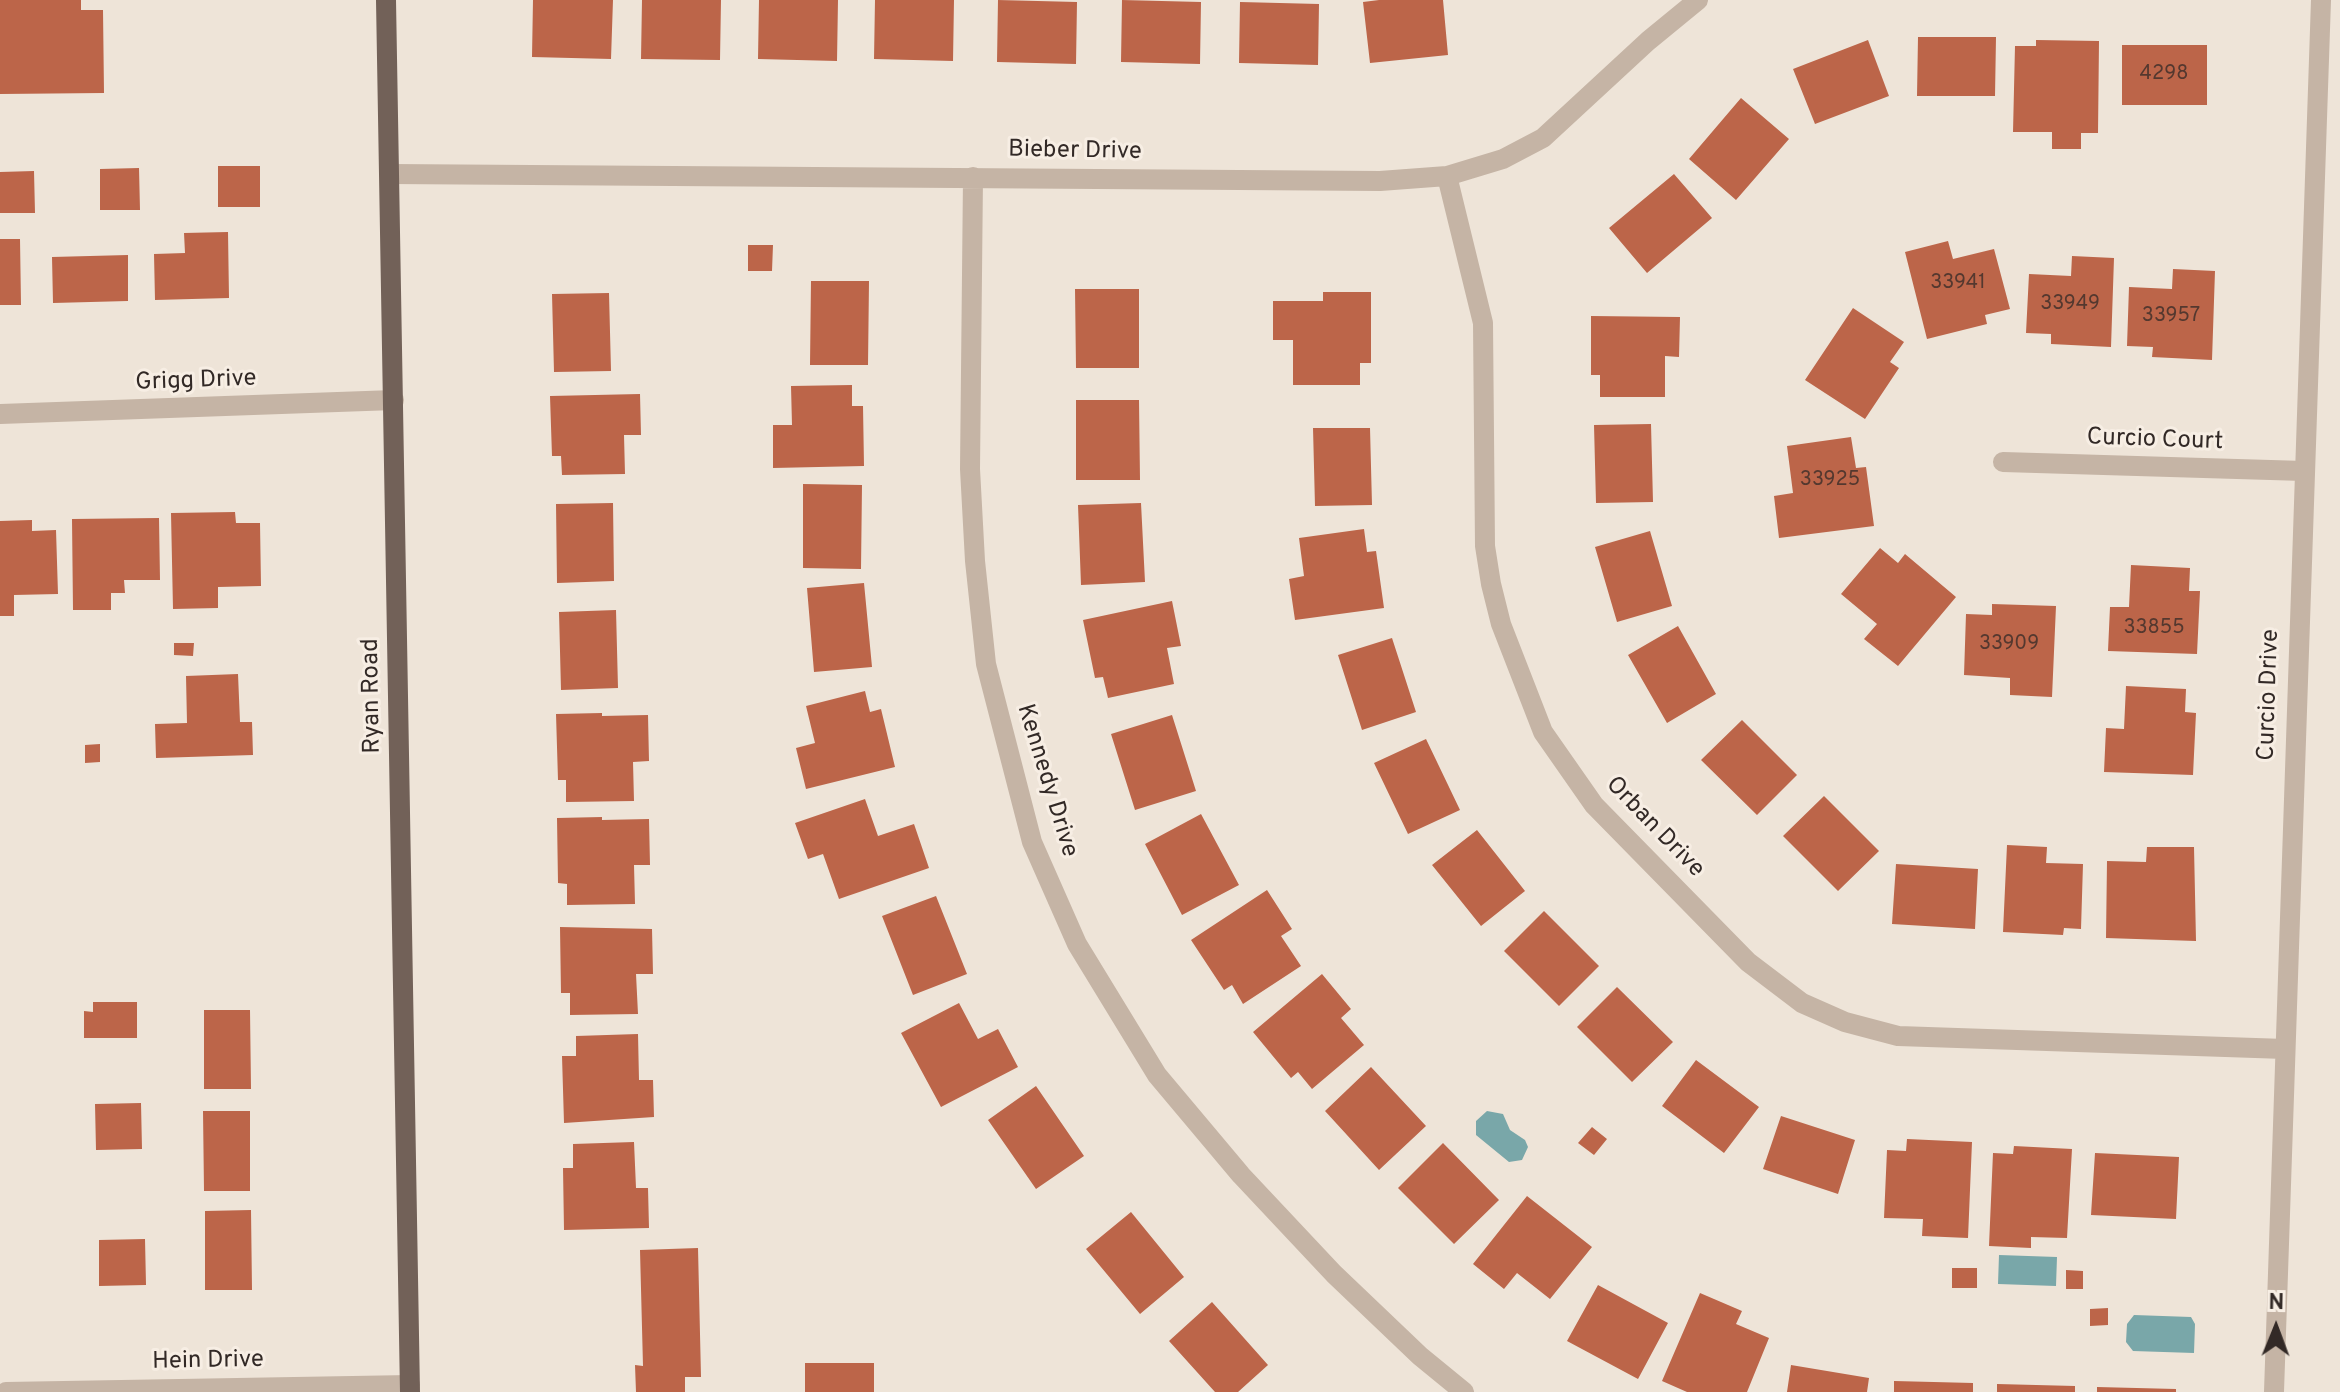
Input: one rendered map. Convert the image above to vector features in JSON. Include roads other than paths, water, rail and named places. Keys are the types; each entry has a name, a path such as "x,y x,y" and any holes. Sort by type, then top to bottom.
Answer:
{"main road":[{"name":"Ryan Road","path":"386,0 410,1388"}],"street":[{"name":"Bieber Drive","path":"390,174 1380,181 1447,176 1503,159 1543,138 1698,0"},
{"name":"Curcio Drive","path":"2274,1392 2321,0"},
{"name":"Orban Drive","path":"1447,176 1483,323 1485,546 1494,597 1518,674 1543,732 1594,805 1748,962 1802,1003 1845,1022 1898,1036 2285,1049"},
{"name":"Kennedy Drive","path":"973,177 970,469 975,561 986,664 1032,842 1077,944 1157,1075 1241,1175 1334,1274 1420,1356 1464,1392"},
{"name":"Grigg Drive","path":"0,414 394,400"},
{"name":"Curcio Court","path":"2003,462 2304,471"},
{"name":"Hein Drive","path":"6,1392 410,1388"}],"water":[{"path":"1487,1111 1503,1114 1510,1130 1525,1140 1528,1147 1522,1160 1509,1162 1476,1135 1476,1121"},
{"path":"1999,1255 2057,1257 2056,1286 1998,1284"},
{"path":"2134,1315 2191,1317 2195,1324 2194,1353 2133,1351 2126,1342 2127,1324"}]}
